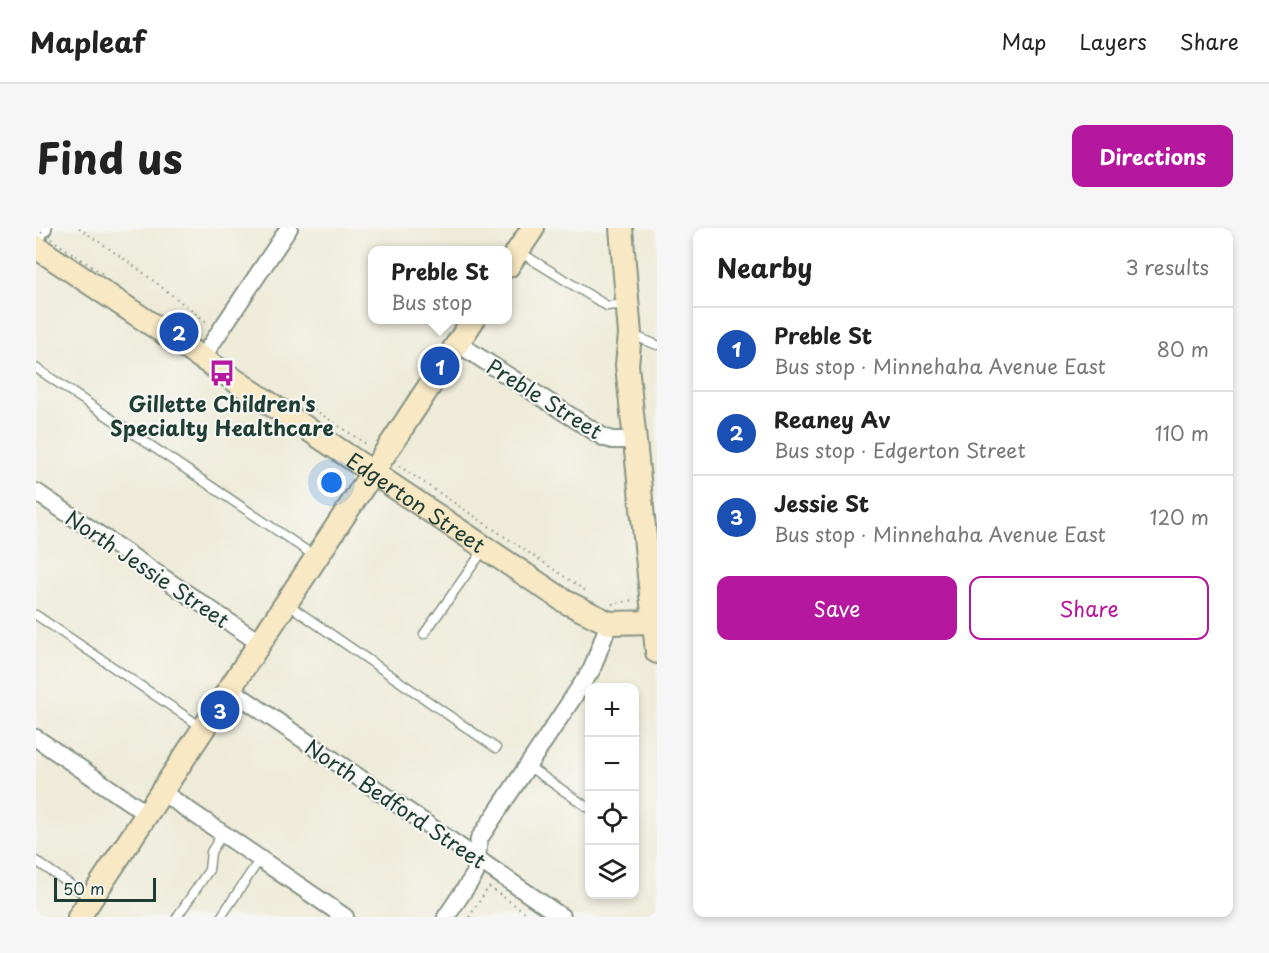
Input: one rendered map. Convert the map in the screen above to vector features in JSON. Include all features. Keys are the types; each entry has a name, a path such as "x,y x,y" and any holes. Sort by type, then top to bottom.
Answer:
{"street":[{"path":"36,238 43,228"},
{"path":"202,358 289,228"},
{"path":"513,259 533,228"},
{"path":"621,228 630,334 627,364 636,440 652,498"},
{"name":"Edgerton Street","path":"36,248 97,279 202,358 567,602 655,622"},
{"path":"85,908 470,324"},
{"path":"630,334 641,363 652,498 657,652"},
{"name":"Preble Street","path":"457,343 603,437 612,440 636,440"},
{"name":"North Jessie Street","path":"36,492 260,643"},
{"path":"446,917 475,874 479,839 592,669 606,612"},
{"name":"North Bedford Street","path":"230,689 562,917"},
{"path":"36,738 147,814"},
{"path":"162,792 345,917"}],"lane":[{"path":"513,259 607,306 627,304"},
{"path":"630,334 657,345"},
{"path":"36,368 316,557"},
{"path":"424,634 485,548"},
{"path":"286,603 496,748"},
{"path":"36,615 204,729"},
{"path":"528,766 585,806"},
{"path":"177,917 209,870 211,852 223,833"},
{"path":"221,917 260,859"},
{"path":"36,861 85,908"}],"path":[{"path":"79,228 137,268 208,323"},
{"path":"36,229 97,279"},
{"path":"395,465 593,595"},
{"path":"606,612 611,604 636,600"},
{"path":"488,883 489,887 532,917"},
{"path":"469,917 489,887"}],"place":[{"name":"Reaney Av","path":"179,332"},
{"name":"Preble St","path":"440,366"},
{"name":"Gillette Children's Specialty Healthcare","path":"222,373"},
{"name":"Jessie St","path":"220,710"}]}
